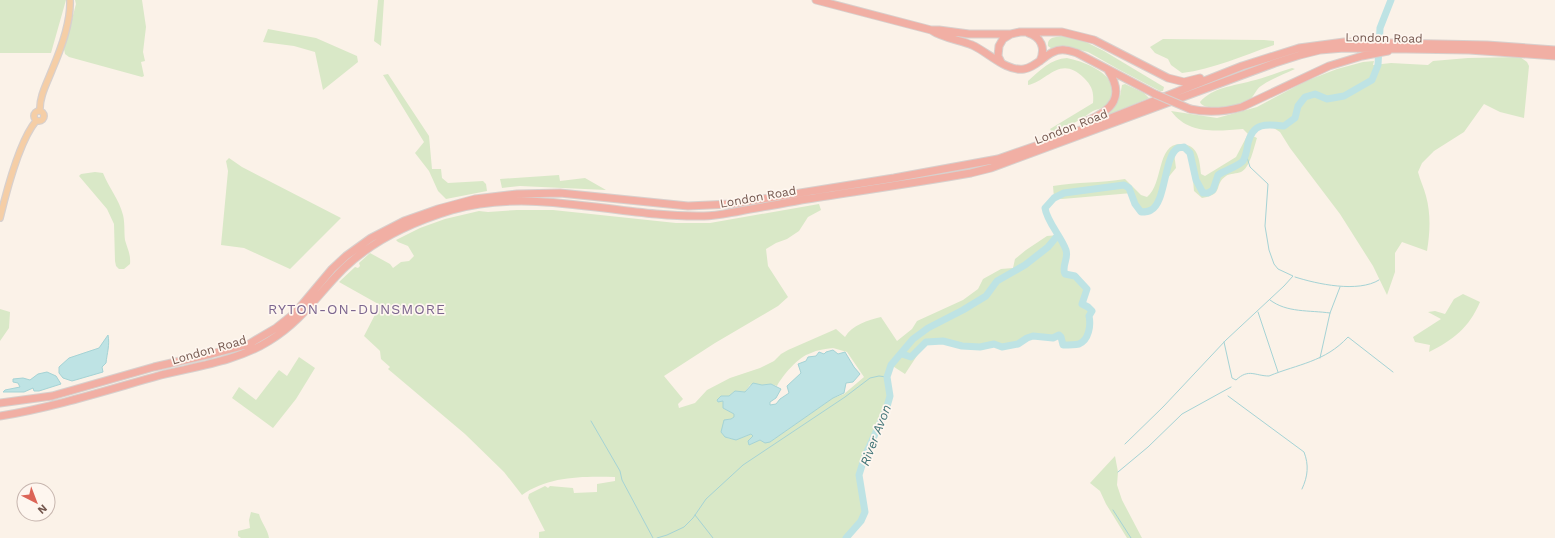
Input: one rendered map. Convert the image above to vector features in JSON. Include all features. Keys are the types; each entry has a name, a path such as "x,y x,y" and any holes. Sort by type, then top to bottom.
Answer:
{"highway":[{"path":"816,0 931,30 975,35 1026,32 1062,32 1080,35 1094,40 1168,78 1177,81 1184,82 1196,80 1230,68 1242,66"},
{"path":"931,30 937,34 973,46 992,56 1011,69 1019,70 1028,68 1050,54 1064,50 1084,56 1155,94 1190,109 1211,112 1232,110 1242,107 1318,70 1362,56 1394,48"},
{"path":"1026,32 1036,36 1041,42 1042,55 1038,62"},
{"path":"1003,64 998,56 999,46 1003,39 1011,34"},
{"name":"London Road","path":"0,403 52,396 136,371 249,344 276,328 295,313 332,269 346,256 371,238 387,229 415,217 475,200 517,194 560,194 688,206 717,205 985,162 1031,148 1242,66 1299,48 1322,44 1469,50 1555,56"},
{"name":"London Road","path":"0,416 48,406 210,364 248,352 271,340 294,324 338,274 358,256 390,235 406,227 456,209 496,202 533,201 558,202 663,214 708,216 971,174 1012,162 1221,83 1300,55 1320,50 1365,45"},
{"name":"London Road","path":"1394,48 1487,45 1555,50"},
{"path":"1031,148 1044,140 1097,117 1107,109 1115,98 1116,91 1114,79 1107,69"}],"main road":[{"path":"0,218 15,168 27,135 36,121 41,121 44,118 44,114 40,111 41,96 57,57 65,31 70,0"}],"green space":[{"path":"0,0 66,0 51,53 0,53"},
{"path":"75,0 142,0 146,27 143,52 145,61 141,62 144,76 142,77 69,57 65,54 64,49 76,4"},
{"path":"378,0 384,0 381,46 374,41"},
{"path":"268,29 316,38 357,56 358,62 323,90 315,52 294,46 263,42"},
{"path":"1063,36 1082,40 1104,51 1164,87 1163,91 1160,91 1088,52 1072,48 1052,49 1048,46 1050,39"},
{"path":"1163,39 1264,40 1274,41 1274,45 1217,65 1182,73 1171,65 1168,59 1155,53 1150,47"},
{"path":"1520,57 1527,62 1529,66 1524,118 1500,112 1484,104 1464,132 1434,151 1422,163 1418,172 1429,210 1427,251 1402,242 1395,253 1395,272 1387,295 1373,266 1340,214 1290,148 1280,132 1267,124 1254,129 1251,135 1257,138 1251,157 1244,170 1239,173 1229,174 1226,176 1222,179 1216,192 1209,196 1202,198 1194,191 1190,166 1190,153 1184,147 1177,148 1174,153 1176,168 1165,182 1155,206 1147,211 1141,212 1135,204 1132,193 1062,199 1054,198 1053,186 1125,179 1141,195 1147,197 1153,190 1165,154 1170,148 1177,144 1187,145 1194,149 1198,157 1201,174 1205,176 1236,157 1248,134 1243,129 1213,131 1195,128 1178,119 1171,111 1217,118 1257,107 1306,81 1337,69 1363,62 1374,61 1373,65 1391,63 1428,65 1433,61 1468,58"},
{"path":"1067,58 1097,69 1109,80 1112,86 1112,93 1109,102 1104,107 1052,132 1050,129 1093,103 1093,92 1089,84 1076,71 1068,68 1054,71 1035,83 1028,85 1028,81 1046,66 1056,60"},
{"path":"1292,68 1295,69 1261,86 1251,99 1245,102 1215,108 1203,105 1200,102 1205,97 1217,90"},
{"path":"388,74 429,136 432,169 441,169 442,178 448,183 483,181 486,184 487,191 446,199 438,191 429,171 415,153 424,142 383,75"},
{"path":"1125,84 1144,93 1149,98 1108,115 1107,113 1116,104 1120,96 1122,85"},
{"path":"229,158 242,167 341,218 290,269 244,248 221,245 228,171 226,161"},
{"path":"95,172 103,173 123,215 125,240 130,260 130,264 124,269 119,269 116,266 114,224 107,209 79,176 81,174"},
{"path":"559,175 560,181 585,178 606,190 520,186 502,188 500,179"},
{"path":"819,204 821,210 808,217 799,231 787,239 766,249 768,266 788,297 778,306 715,343 664,376 683,399 678,404 679,408 695,403 707,390 730,378 760,368 774,361 788,350 836,329 845,337 856,326 866,321 881,317 897,341 912,329 917,321 963,300 978,289 983,279 1001,269 1013,268 1015,259 1047,236 1058,235 1067,253 1064,268 1065,274 1078,279 1087,289 1082,304 1092,311 1090,314 1089,331 1082,342 1071,345 1063,345 1059,335 1053,338 1033,336 1018,344 1002,347 994,344 980,347 962,346 943,341 926,342 905,374 891,365 887,377 890,396 886,410 865,456 859,475 865,512 861,521 846,538 539,538 539,532 545,531 528,498 529,494 545,486 548,488 550,486 573,488 574,493 597,492 597,484 615,481 615,477 567,478 543,484 522,495 504,472 465,434 388,369 390,367 381,359 380,351 364,336 380,305 339,282 355,267 358,268 360,266 359,263 370,253 390,264 393,268 401,262 409,261 414,256 408,246 396,240 420,228 445,219 479,211 553,210 676,223 710,223","holes":["833,348 847,352 864,377 844,394 833,398 770,442 760,440 749,445 749,441 753,436 751,434 731,439 721,432 727,419 734,417 734,414 723,408 723,401 717,400 721,396 729,396 735,391 745,392 750,385 754,384 771,384 777,386 796,362 813,352"]},
{"path":"1463,294 1480,302 1471,319 1453,338 1429,352 1430,345 1415,342 1413,337 1441,319 1428,312 1435,311 1445,314 1454,299"},
{"path":"0,309 10,312 9,328 0,341"},
{"path":"299,357 315,368 296,399 273,428 232,398 239,387 256,400 279,370 287,376"},
{"path":"1115,456 1118,472 1117,485 1122,500 1142,538 1127,538 1106,504 1100,491 1090,483"},
{"path":"251,512 259,514 269,538 241,538 238,536 238,531 250,528 249,520"}],"water":[{"path":"108,335 109,342 106,363 102,367 103,372 72,381 63,378 59,373 59,367 69,358 99,348"},
{"path":"833,350 838,354 845,352 860,374 853,382 846,383 844,393 833,398 770,442 765,443 760,440 749,445 748,441 753,436 751,434 736,440 725,437 721,432 724,420 731,419 734,417 734,414 723,408 723,401 718,402 717,400 721,396 729,396 735,391 745,392 753,383 762,385 771,384 781,389 776,398 770,402 770,405 776,404 780,399 789,393 787,386 801,373 798,364 806,361 808,357 816,356 819,352 824,354"},
{"path":"47,372 56,376 61,384 39,391 34,391 33,388 24,392 3,392 5,390 20,387 18,383 13,382 13,379 23,378 30,380 38,374"}],"waterway":[{"name":"River Avon","path":"902,354 911,357 926,342 943,341 962,346 980,347 994,344 1002,347 1018,344 1033,336 1053,338 1059,335 1063,345 1079,344 1082,342 1087,336 1090,324 1089,316 1092,311 1082,304 1087,289 1075,276 1065,274 1064,268 1067,253 1048,218 1045,208 1054,198 1064,193 1124,185 1129,188 1135,204 1141,212 1149,211 1156,206 1160,198 1173,152 1178,148 1184,147 1190,153 1196,180 1203,193 1208,193 1213,190 1218,175 1243,161 1246,155 1250,136 1257,128 1266,125 1284,126 1295,118 1298,106 1305,97 1315,94 1327,99 1344,96 1372,80 1378,65 1380,28 1391,0"},
{"path":"1125,444 1163,407 1226,340 1293,276 1278,269 1274,264 1269,250 1265,226 1268,184 1250,167 1246,154"},
{"name":"River Avon","path":"846,538 861,521 865,512 859,475 865,456 886,410 890,396 887,377 891,365 913,339 928,328 986,296 997,281 1025,265 1048,247 1058,235"},
{"path":"1295,277 1314,282 1349,287 1370,284 1379,280"},
{"path":"1320,358 1330,313 1340,287"},
{"path":"1270,300 1291,309 1330,313"},
{"path":"1258,312 1278,372"},
{"path":"1224,342 1232,378 1236,380 1248,373 1269,376 1311,361 1330,352 1348,337 1393,372"},
{"path":"657,538 684,527 693,518 706,499 743,465 845,397 870,378 879,376 887,377"},
{"path":"1118,472 1148,447 1182,414 1231,387"},
{"path":"1228,396 1304,452 1307,461 1307,470 1306,480 1302,489"},
{"path":"591,421 620,471 622,480 653,538"},
{"path":"1113,510 1131,538"},
{"path":"695,515 713,538"}],"district":[{"name":"RYTON-ON-DUNSMORE","path":"357,309"}]}
